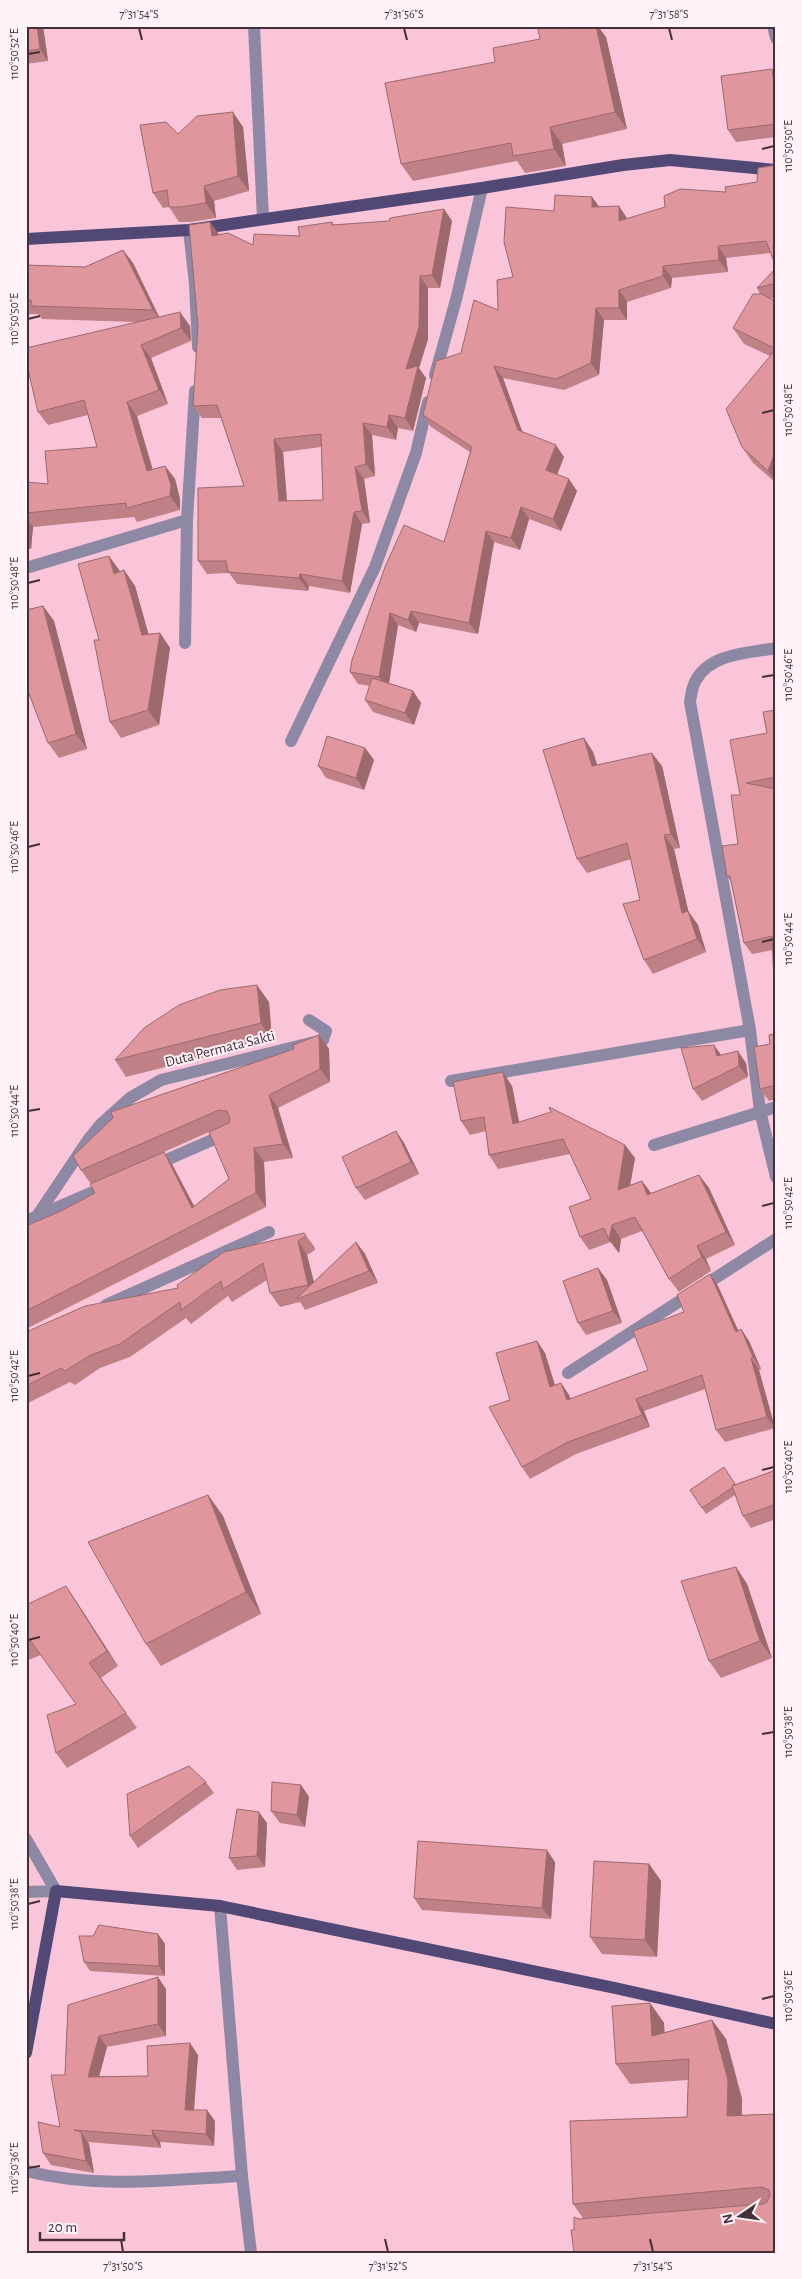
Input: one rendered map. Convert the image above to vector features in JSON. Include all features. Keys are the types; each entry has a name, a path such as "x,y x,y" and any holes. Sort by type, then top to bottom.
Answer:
{"main road":[{"path":"26,238 189,230 482,188 623,165 670,160 776,170"},
{"path":"26,2053 56,1891 220,1906 615,1988 776,2024"}],"street":[{"path":"254,26 263,219"},
{"path":"773,26 776,38"},
{"path":"291,741 375,567 416,454 482,188"},
{"path":"189,230 197,311 198,358"},
{"path":"185,643 188,520 196,377"},
{"path":"26,568 188,520"},
{"path":"776,648 727,657 711,664 696,680 690,702 750,1030 760,1110 776,1177"},
{"name":"Duta Permata Sakti","path":"31,1218 101,1124 130,1098 161,1080 323,1040 326,1031 309,1020"},
{"path":"451,1081 750,1030"},
{"path":"654,1145 776,1106"},
{"path":"143,1170 232,1131"},
{"name":"Duta Permata Sakti","path":"31,1218 117,1181"},
{"path":"98,1309 269,1232"},
{"path":"568,1373 776,1239"},
{"path":"26,1839 56,1891 26,1892"},
{"path":"220,1906 242,2176 251,2253"},
{"path":"26,2171 116,2183 242,2176"}],"building":[{"path":"26,26 37,26 40,49 26,51"},
{"path":"560,26 560,29 570,26 596,26 615,112 550,127 554,149 513,156 511,143 401,164 385,83 495,62 493,48 540,39 538,29"},
{"path":"772,69 776,97 776,124 728,130 721,76"},
{"path":"233,112 238,176 204,186 206,203 169,207 167,190 153,193 140,125 166,122 178,134 197,116"},
{"path":"776,165 776,267 766,241 718,246 719,260 663,266 663,276 619,290 619,308 596,308 591,363 556,379 494,366 518,430 556,445 546,470 569,479 553,519 521,507 511,538 486,531 469,623 411,611 408,620 390,613 379,677 350,672 352,660 385,567 404,525 444,542 472,447 423,415 436,361 461,353 474,300 498,310 497,280 513,277 504,242 506,207 554,211 555,195 592,197 592,207 619,206 619,221 665,207 664,196 680,189 726,192 725,187 757,182 758,168"},
{"path":"444,209 432,275 420,276 419,327 406,369 418,366 405,418 389,415 387,427 363,423 366,464 355,467 362,511 354,512 342,581 300,574 299,578 228,572 226,561 198,561 198,488 244,486 217,405 193,406 198,326 189,225 210,222 212,236 228,233 253,245 254,234 300,236 298,227 332,222 332,225 389,221 390,218","holes":["321,434 323,500 279,501 274,439"]},
{"path":"123,250 153,310 32,306 31,300 26,300 26,265 85,267"},
{"path":"776,268 776,283 757,288"},
{"path":"753,294 762,294 776,302 776,349 733,328"},
{"path":"180,312 181,328 141,345 159,390 127,402 147,471 165,466 171,485 170,496 127,508 126,503 26,513 26,482 48,484 45,451 97,447 84,400 38,412 26,361 26,348"},
{"path":"776,349 776,450 768,471 742,447 726,409"},
{"path":"109,556 114,574 124,570 142,635 160,633 148,710 110,722 94,640 99,640 78,564"},
{"path":"43,606 76,734 48,743 26,686 26,610"},
{"path":"372,678 413,691 405,713 365,700"},
{"path":"776,710 776,777 746,783 776,789 776,981 774,982 772,936 744,943 730,876 727,876 722,846 738,844 731,795 740,795 730,740 767,733 763,712"},
{"path":"327,736 365,748 356,778 318,766"},
{"path":"584,738 592,766 652,753 671,834 664,835 682,913 688,911 697,939 644,960 623,904 640,900 627,843 577,859 543,750"},
{"path":"257,985 261,1023 115,1060 144,1028 179,1005 220,990"},
{"path":"776,1034 776,1085 760,1089 754,1047 770,1044 769,1035"},
{"path":"319,1035 320,1069 269,1095 283,1144 254,1148 256,1193 26,1311 26,1226 61,1211 95,1193 90,1184 164,1152 192,1208 229,1179 209,1132 229,1123 230,1118 227,1111 219,1110 81,1170 73,1156 113,1118 111,1112 294,1049 293,1045"},
{"path":"714,1045 717,1056 738,1051 739,1066 693,1089 681,1048"},
{"path":"503,1072 513,1124 551,1112 549,1107 625,1145 618,1190 642,1181 647,1195 699,1175 726,1232 697,1246 702,1257 669,1279 635,1217 612,1225 609,1240 604,1228 580,1237 569,1207 591,1199 563,1139 489,1155 484,1117 461,1121 453,1082"},
{"path":"396,1131 411,1162 356,1188 342,1157"},
{"path":"304,1233 306,1236 298,1241 308,1285 270,1293 263,1263 223,1289 221,1281 181,1310 180,1302 120,1344 91,1355 65,1371 61,1368 26,1386 26,1332 85,1306 178,1288 177,1285 224,1252"},
{"path":"356,1242 369,1271 297,1299 297,1298"},
{"path":"598,1268 613,1311 578,1323 563,1281"},
{"path":"710,1274 736,1332 741,1329 753,1357 751,1358 767,1417 716,1430 702,1375 636,1399 642,1415 568,1442 522,1467 489,1407 510,1400 496,1353 537,1341 550,1387 561,1383 567,1400 648,1370 633,1331 684,1312 677,1295"},
{"path":"724,1467 735,1484 702,1508 690,1490"},
{"path":"776,1470 776,1504 743,1516 732,1486"},
{"path":"208,1495 246,1592 146,1644 88,1542"},
{"path":"736,1567 760,1641 709,1661 681,1581"},
{"path":"66,1586 107,1651 89,1663 126,1713 56,1753 47,1715 76,1704 30,1640 26,1642 26,1605"},
{"path":"189,1766 206,1782 130,1836 127,1794"},
{"path":"272,1782 301,1785 297,1815 271,1811"},
{"path":"237,1809 259,1812 257,1856 229,1858"},
{"path":"418,1841 547,1850 542,1908 414,1898"},
{"path":"594,1861 649,1864 645,1940 590,1937"},
{"path":"99,1925 158,1934 159,1966 84,1962 79,1936 93,1936"},
{"path":"158,1977 158,2024 99,2036 88,2077 148,2076 147,2046 190,2043 185,2110 207,2110 206,2134 152,2130 153,2136 74,2130 81,2132 86,2161 43,2153 38,2122 60,2127 51,2075 65,2075 68,2005"},
{"path":"650,2003 652,2036 712,2020 728,2080 727,2116 776,2114 776,2253 574,2253 571,2230 574,2230 574,2217 579,2219 763,2204 767,2202 770,2195 769,2190 762,2187 573,2204 570,2121 687,2117 689,2059 616,2064 612,2006"}]}
